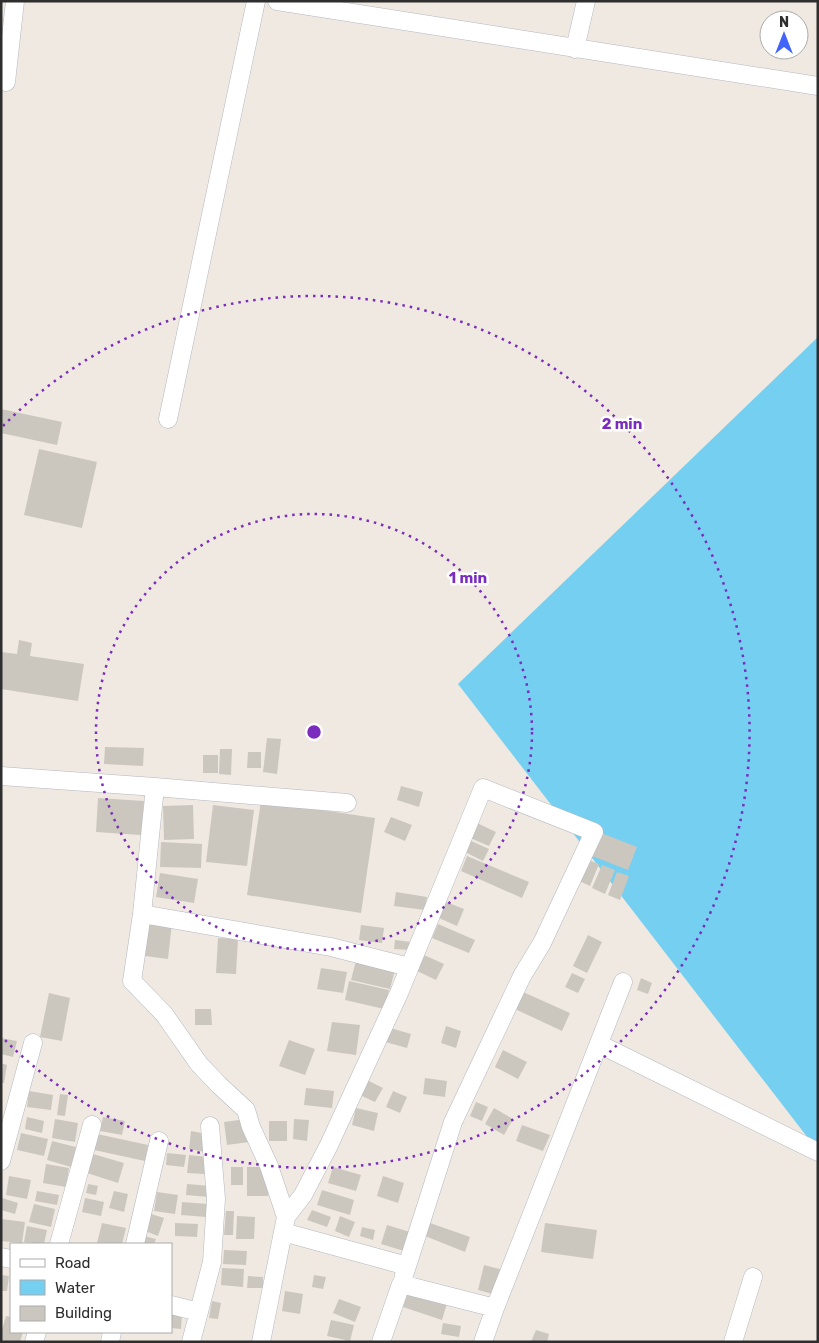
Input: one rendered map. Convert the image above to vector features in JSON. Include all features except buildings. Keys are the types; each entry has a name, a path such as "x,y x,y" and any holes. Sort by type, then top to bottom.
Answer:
{"street":[{"path":"6,82 15,1"},
{"path":"168,418 256,1"},
{"path":"277,1 818,86"},
{"path":"575,49 586,1"},
{"path":"1,776 347,803"},
{"path":"155,787 142,914 132,981 164,1014 199,1064 246,1110 251,1127 269,1166 284,1225"},
{"path":"261,1342 284,1225 303,1196 329,1144 410,967 483,788 594,832 542,943 522,976 453,1122 381,1342"},
{"path":"142,914 331,947 410,967"},
{"path":"483,1342 623,982"},
{"path":"1,1161 33,1043"},
{"path":"599,1044 818,1152"},
{"path":"59,1243 92,1125"},
{"path":"191,1342 212,1262 216,1199 210,1126"},
{"path":"135,1243 159,1141"},
{"path":"284,1225 407,1266"},
{"path":"732,1342 753,1278"},
{"path":"401,1284 495,1308"},
{"path":"172,1305 199,1312"}],"water":[{"path":"818,337 818,1151 458,684"}]}
